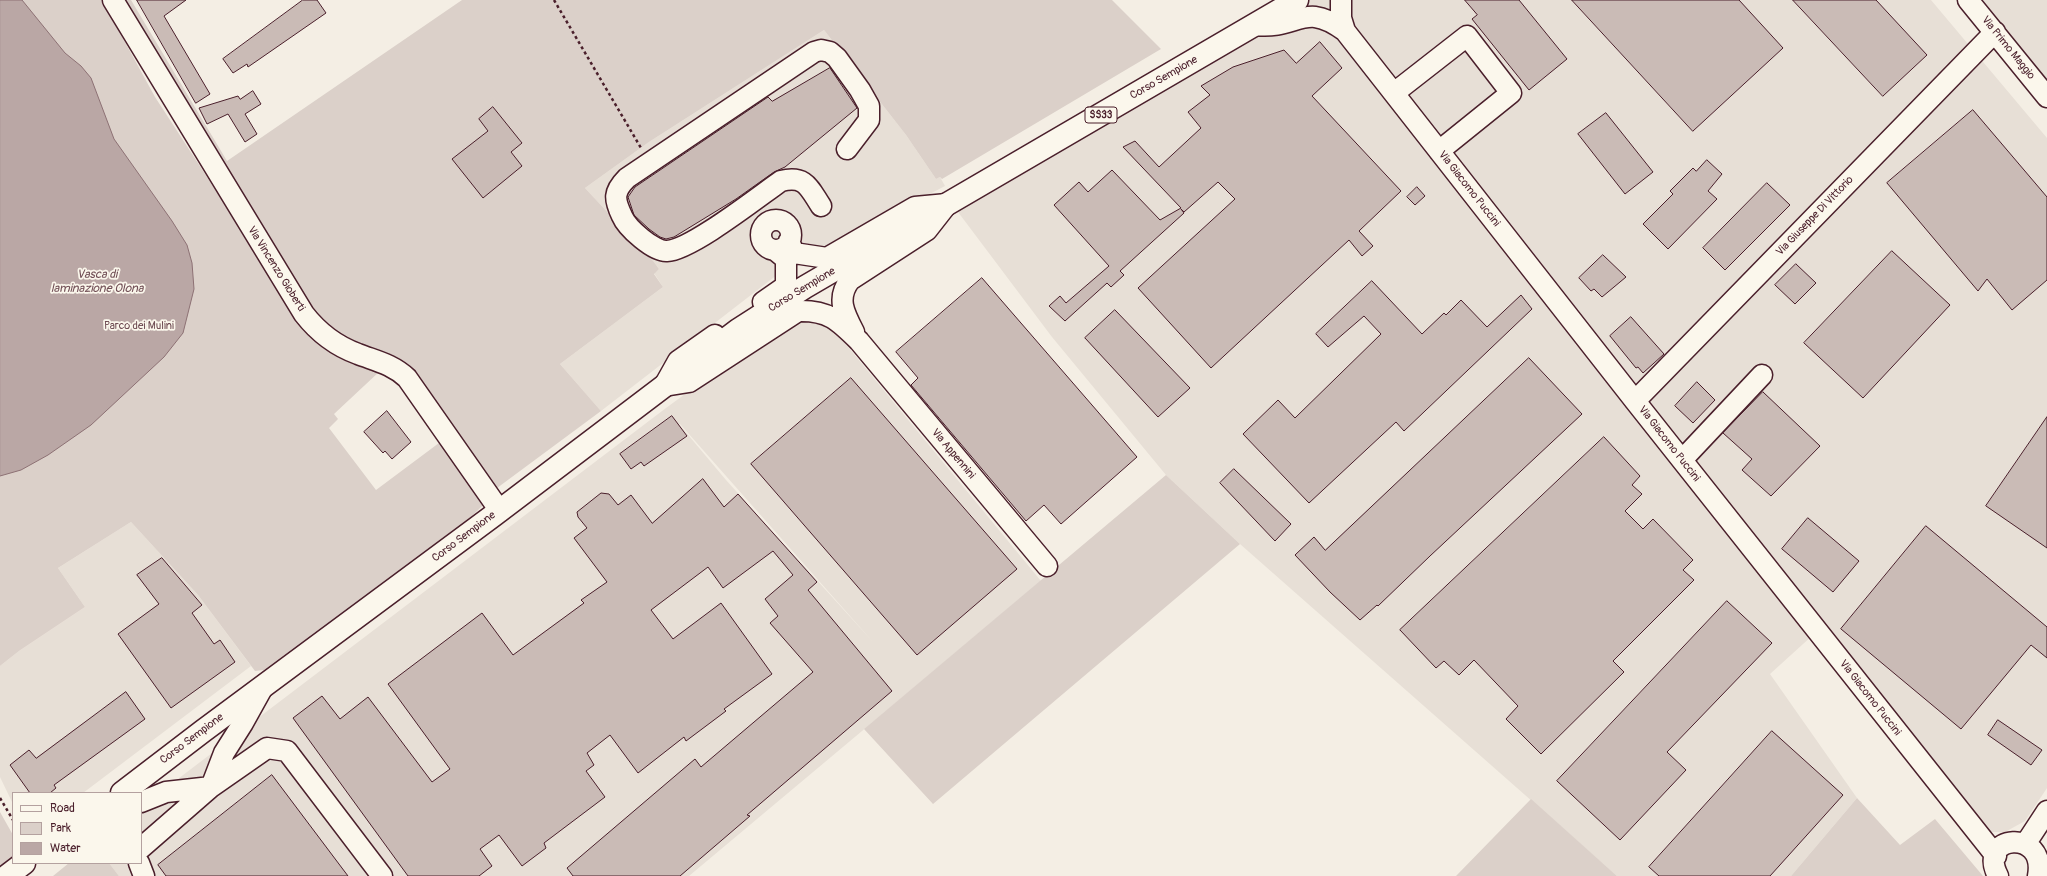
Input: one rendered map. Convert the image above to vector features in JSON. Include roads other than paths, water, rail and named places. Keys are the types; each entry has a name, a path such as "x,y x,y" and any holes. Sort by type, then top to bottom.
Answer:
{"main road":[{"name":"Corso Sempione","path":"123,792 263,686 500,511 738,330 805,287 1297,0"},
{"path":"7,876 23,864"}],"street":[{"name":"Via Vincenzo Gioberti","path":"113,0 304,314 316,328 340,346 388,364 407,378 500,511"},
{"path":"1341,0 1341,18 1345,31"},
{"name":"Via Primo Maggio","path":"1968,0 2047,97"},
{"name":"Via Giacomo Puccini","path":"1254,25 1272,26 1304,11 1314,9 1326,13 1345,31 1635,401 1996,856"},
{"name":"Via Giuseppe Di Vittorio","path":"1635,401 1995,32"},
{"path":"1394,94 1467,36 1511,92 1439,151"},
{"path":"821,206 806,184 793,178 781,181 694,241 677,249 666,251 658,250 637,233 623,218 616,198 617,188 626,178 814,52 821,50 830,52 837,58 860,90 869,106 869,120 847,149"},
{"name":"Corso Sempione","path":"664,386 678,361 786,286 786,259 782,246 794,253 827,258 915,207 947,204"},
{"name":"Via Appennini","path":"859,341 846,317 842,301 842,290 850,280 927,230 947,204"},
{"name":"Via Appennini","path":"664,386 689,382 798,311 825,313 839,321 859,341 1047,566"},
{"path":"1682,460 1762,375"},
{"name":"Corso Sempione","path":"211,787 224,753 243,723 263,686"},
{"name":"Corso Sempione","path":"142,847 211,787 267,748 287,751 382,876"},
{"name":"Corso Sempione","path":"142,802 166,792 211,787"},
{"path":"2026,843 2047,811"},
{"path":"1998,876 1995,864 1996,856 2000,850 2012,842 2026,843 2038,853 2041,860 2038,876"},
{"path":"138,864 144,876"}],"water":[{"name":"Vasca di laminazione Olona","path":"0,0 22,0 65,53 81,66 91,78 114,139 172,221 187,245 192,263 194,289 183,333 164,357 91,425 48,455 21,470 0,476"}],"park label":[{"name":"Parco dei Mulini","path":"139,326"}]}
